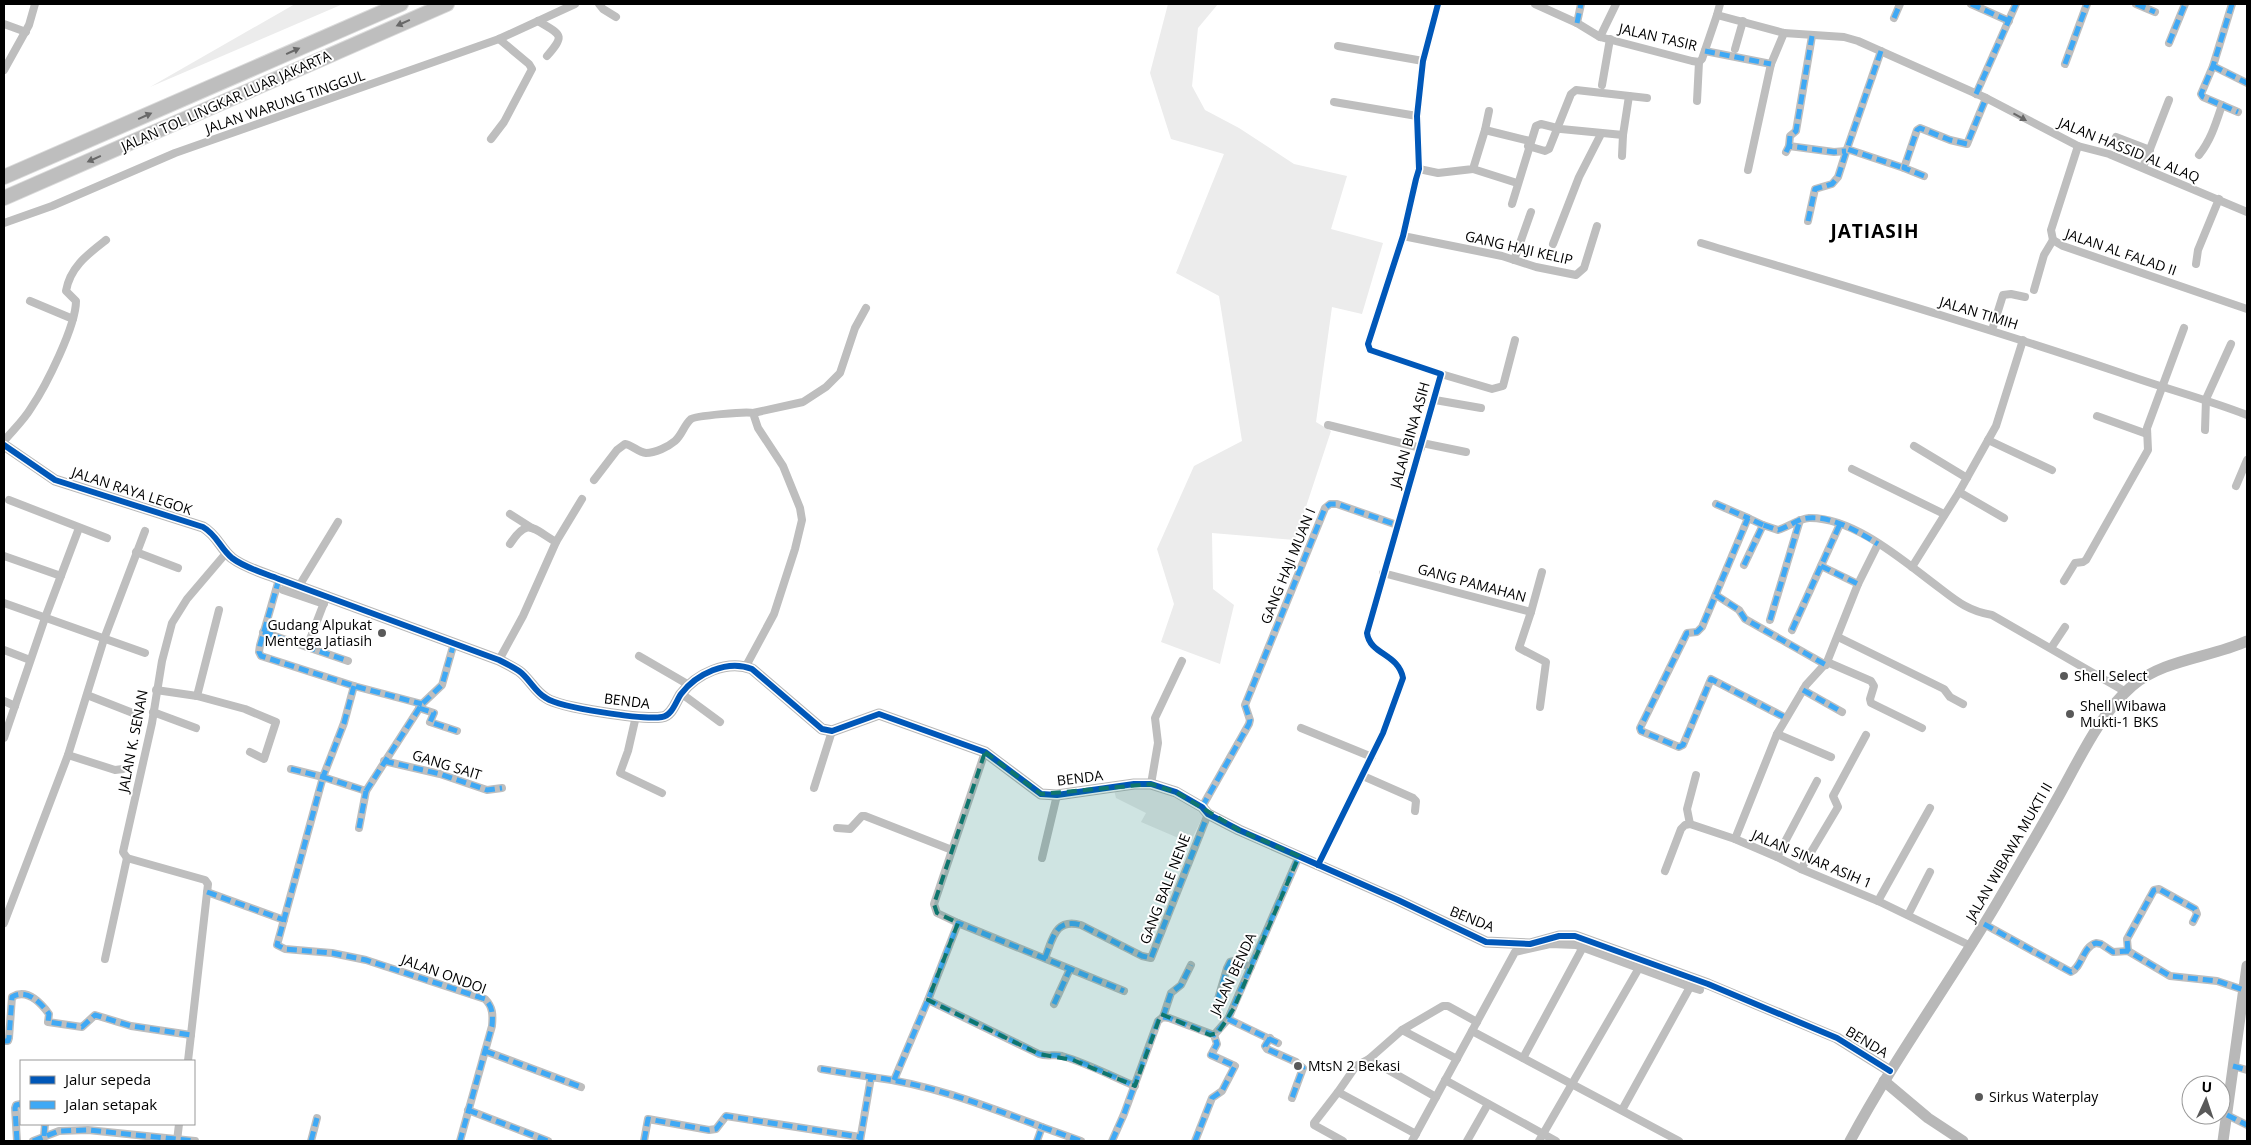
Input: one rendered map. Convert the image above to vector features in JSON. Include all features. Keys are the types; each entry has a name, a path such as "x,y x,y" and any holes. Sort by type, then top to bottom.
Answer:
{"highway":[{"name":"JALAN TOL LINGKAR LUAR JAKARTA","path":"4,177 401,4"},
{"name":"JALAN TOL LINGKAR LUAR JAKARTA","path":"4,198 447,4"}],"street":[{"path":"4,70 26,32 35,4"},
{"name":"JALAN WARUNG TINGGUL","path":"4,223 52,206 175,153 498,39 575,4"},
{"path":"599,4 603,9 616,17"},
{"name":"JALAN BINA ASIH","path":"1318,864 1383,733 1403,678 1397,662 1375,648 1368,639 1367,633 1396,525 1422,445 1441,374 1370,350 1368,344 1403,236 1418,168 1417,116 1423,61 1438,4"},
{"name":"JALAN TASIR","path":"1535,4 1577,23 1600,36 1699,62 1705,51 1720,4"},
{"path":"1577,23 1581,4"},
{"path":"1600,36 1616,4"},
{"path":"1894,18 1900,4"},
{"path":"1971,4 2009,21"},
{"path":"1717,15 1784,33 1844,37 1881,51 1976,94 2016,4"},
{"path":"2065,64 2087,4"},
{"path":"2136,4 2156,12"},
{"path":"2169,43 2185,4"},
{"path":"2232,4 2213,66 2201,94 2238,112"},
{"path":"538,20 556,32 560,38 559,42 547,56"},
{"path":"1735,49 1743,21"},
{"path":"4,24 26,32"},
{"path":"1748,170 1772,64 1784,33"},
{"path":"1812,36 1796,131 1790,136 1787,149 1834,152 1847,150 1924,176"},
{"path":"492,139 504,122 532,69 530,64 498,39"},
{"path":"1602,84 1610,39"},
{"path":"1338,46 1423,61"},
{"path":"1705,51 1772,64"},
{"path":"1808,221 1815,189 1818,186 1832,184 1838,177 1881,51"},
{"path":"1697,101 1699,62"},
{"path":"2213,66 2247,83"},
{"path":"1484,130 1547,150 1571,94 1576,90 1647,98"},
{"name":"JALAN HASSID AL ALAQ","path":"1976,94 2078,146 2103,152 2143,167 2247,212"},
{"path":"1622,156 1629,96"},
{"path":"1904,168 1918,128 1967,144 1986,98"},
{"path":"2143,167 2169,100"},
{"path":"1334,102 1417,116"},
{"path":"2198,155 2206,147 2222,105"},
{"path":"1473,169 1489,112"},
{"path":"1512,204 1529,144 1538,125 1601,134 1623,135"},
{"path":"1553,244 1580,177 1601,134"},
{"path":"2116,137 2150,150"},
{"name":"JALAN AL FALAD II","path":"2078,146 2051,230 2050,236 2053,240 2063,246 2247,309"},
{"path":"1418,168 1438,173 1473,169 1517,184"},
{"path":"2196,264 2198,250 2219,199"},
{"path":"1514,260 1531,212"},
{"name":"GANG HAJI KELIP","path":"1403,236 1475,250 1576,275 1584,268 1597,226"},
{"path":"4,441 31,408 64,344 73,319 76,301 66,289 72,274 83,258 106,240"},
{"path":"2034,290 2044,255 2053,240"},
{"name":"JALAN TIMIH","path":"1701,243 1992,330 2162,387 2206,399 2247,415"},
{"path":"1992,330 2003,295 2011,294 2025,297"},
{"path":"30,301 73,319"},
{"path":"594,480 617,450 624,444 644,453 654,452 675,441 687,423 694,418 753,413 803,402 826,387 840,373 855,328 866,308"},
{"path":"2064,581 2074,563 2086,560 2148,450 2147,428 2184,328"},
{"path":"1441,374 1492,388 1499,388 1503,386 1515,340"},
{"path":"1912,567 1959,492 1996,426 2023,340"},
{"path":"2205,430 2206,399 2231,344"},
{"path":"1435,400 1481,408"},
{"path":"753,413 758,428 783,466 800,508 802,520 795,549 774,614 746,666 752,669 822,730 832,731 814,788"},
{"path":"2097,416 2147,434"},
{"path":"1328,425 1422,445 1466,452"},
{"path":"1988,440 2052,470"},
{"name":"JALAN RAYA LEGOK","path":"4,445 55,480 203,527 211,532 233,559 248,566"},
{"path":"1914,446 1967,478"},
{"path":"2236,486 2247,460"},
{"path":"1852,469 1944,514"},
{"path":"1959,492 2004,518"},
{"path":"499,660 524,616 556,542 582,499"},
{"path":"9,500 107,538"},
{"name":"GANG HAJI MUAN I","path":"1205,810 1249,724 1250,720 1245,705 1325,508 1330,504 1337,504 1396,525"},
{"path":"1716,504 1778,530 1800,520 1818,519 1856,530 1912,567 1967,609 1992,615 2126,692"},
{"path":"510,514 556,542"},
{"path":"1748,518 1702,627 1697,632 1687,633 1640,728 1641,731 1678,747 1683,745 1711,679 1786,718"},
{"path":"1770,620 1800,520"},
{"path":"299,586 338,522"},
{"path":"1744,565 1763,524"},
{"path":"1792,630 1840,524"},
{"path":"510,544 520,530 526,527 532,528"},
{"path":"4,738 45,618 79,528"},
{"path":"4,923 68,755 104,639 145,531"},
{"path":"1735,839 1777,734 1803,690 1827,664 1858,584 1878,544"},
{"path":"136,552 178,568"},
{"name":"JALAN K. SENAN","path":"105,959 127,858 123,852 156,690 172,623 187,599 227,552"},
{"path":"4,556 61,576"},
{"name":"BENDA","path":"248,566 281,584 299,586 325,600 499,660 519,671 546,698 565,705 636,716 664,717 669,714 698,677 720,668 746,666"},
{"path":"1821,566 1858,584"},
{"path":"1531,612 1542,572"},
{"name":"GANG PAMAHAN","path":"1383,573 1531,612 1519,648 1546,662 1540,707"},
{"path":"307,647 325,600 281,584 263,632 259,650 261,656 420,706 434,713 430,722 457,731"},
{"path":"1716,594 1739,610 1745,620 1827,664 1871,681 1874,686 1870,699 1871,703 1922,728"},
{"path":"4,603 145,653"},
{"path":"198,696 219,610"},
{"path":"2050,648 2065,627"},
{"path":"263,632 348,660"},
{"path":"1838,637 1944,689 1950,697 1963,704"},
{"name":"JALAN WIBAWA MUKTI II","path":"1850,1141 1887,1076 1971,946 2046,820 2089,741 2126,692 2160,669 2232,648 2247,641"},
{"path":"358,828 366,791 420,706 442,685 454,643"},
{"path":"4,650 30,660"},
{"path":"639,656 686,690 720,722"},
{"path":"1151,784 1158,743 1155,718 1182,661"},
{"path":"207,892 284,920 323,778 344,723 354,686"},
{"path":"156,690 198,696 245,710 276,722 264,759 250,752"},
{"path":"1803,690 1842,712"},
{"path":"87,696 138,714"},
{"path":"4,701 15,706"},
{"path":"153,712 196,728"},
{"name":"BENDA","path":"832,731 879,714 985,752 1042,794 1057,795 1134,784 1151,784 1176,792 1239,830 1318,864 1486,942 1530,944 1560,936 1575,936 1708,984 1837,1038 1887,1076 1928,1118 1963,1141"},
{"path":"636,716 620,773 662,793"},
{"path":"1301,728 1372,757"},
{"path":"1777,734 1831,757"},
{"path":"1801,869 1838,807 1833,796 1866,734"},
{"path":"985,752 934,904 938,913 1124,991"},
{"path":"68,755 115,770 123,769"},
{"name":"GANG SAIT","path":"384,761 440,774 487,790 502,788"},
{"path":"291,770 366,791"},
{"path":"1665,871 1681,830 1685,825 1690,824 1687,809 1696,775"},
{"path":"1363,776 1414,798 1416,801 1415,811"},
{"path":"1778,857 1817,781"},
{"path":"1042,858 1057,795"},
{"path":"1878,901 1930,808"},
{"name":"GANG BALE NENE","path":"1045,958 1058,927 1072,923 1142,956 1151,958 1205,810"},
{"path":"837,828 850,829 862,816 865,816 952,850"},
{"name":"JALAN SINAR ASIH 1","path":"1690,824 1735,839 1778,857 1801,869 1878,901 1971,946"},
{"name":"JALAN BENDA","path":"1163,1017 1214,1035 1228,1019 1299,856"},
{"path":"127,858 205,880 208,884 188,1060"},
{"path":"1908,915 1930,872"},
{"path":"2128,950 2127,939 2154,890 2160,888 2195,910 2197,914 2193,922"},
{"name":"JALAN ONDOI","path":"284,920 277,946 285,949 332,953 366,960 484,999 491,1005 493,1016 460,1141"},
{"path":"894,1080 958,923"},
{"path":"1984,924 2071,972 2075,970 2086,949 2092,944 2101,944 2113,952 2128,950 2170,976 2217,981 2244,990"},
{"path":"1338,1092 1414,1138 1515,952 1560,943 1583,947 1700,990"},
{"path":"1523,1058 1583,947"},
{"path":"1218,998 1230,962 1234,961 1251,967"},
{"path":"1112,1141 1135,1086 1158,1021 1163,1017 1171,993 1181,985 1191,965"},
{"path":"2231,1082 2247,966"},
{"path":"1541,1138 1639,968"},
{"path":"1054,1004 1070,969"},
{"path":"1622,1110 1690,987"},
{"path":"4,1041 8,1041 9,1038 12,998 20,995 38,1000 49,1014 48,1022 82,1027 95,1015 131,1026 191,1035"},
{"path":"928,1000 1039,1054 1049,1057 1059,1056 1073,1060 1135,1086"},
{"path":"1343,1141 1314,1125 1314,1123 1356,1066 1369,1059 1402,1030 1443,1006 1448,1006 1477,1022"},
{"path":"1228,1019 1278,1043"},
{"path":"1402,1030 1457,1059"},
{"path":"1472,1032 1622,1110 1670,1140 1679,1141"},
{"path":"1194,1141 1212,1098 1222,1091 1235,1066 1212,1055 1217,1044 1214,1035"},
{"path":"1270,1038 1265,1046 1267,1049 1296,1062 1303,1068 1292,1098"},
{"path":"485,1051 581,1087"},
{"path":"1369,1059 1436,1097"},
{"path":"2233,1066 2247,1070"},
{"path":"821,1069 894,1080 982,1104 1081,1141"},
{"path":"644,1141 648,1119 709,1130 716,1129 726,1116 860,1139 871,1077"},
{"path":"1445,1080 1488,1104 1541,1138 1556,1141"},
{"path":"17,1141 16,1105 20,1104"},
{"path":"1467,1141 1488,1104"},
{"path":"468,1110 548,1141"},
{"path":"2231,1117 2247,1124"},
{"path":"311,1141 317,1118"},
{"path":"44,1136 45,1125"},
{"path":"177,1140 179,1125"},
{"path":"2223,1141 2225,1125"},
{"path":"1037,1141 1042,1127"},
{"path":"33,1141 59,1130 88,1130 135,1138 195,1141"}],"highlighted area":[{"path":"985,752 1041,794 1151,784 1176,792 1239,830 1299,856 1234,1008 1218,1033 1210,1035 1161,1014 1135,1086 1073,1060 1039,1054 928,1000 958,923 937,913 934,904"}],"shaded area":[{"path":"295,4 343,4 150,87"},
{"path":"1168,4 1218,4 1198,28 1192,86 1205,110 1239,128 1294,164 1347,176 1331,229 1383,243 1362,314 1332,307 1316,422 1331,431 1295,540 1212,533 1213,589 1234,605 1220,664 1161,642 1174,604 1157,549 1194,466 1242,441 1219,296 1176,273 1224,154 1171,139 1150,73"},
{"path":"1142,786 1182,801 1203,816 1190,843 1141,822 1146,813 1116,798 1114,790"}],"marked path":[{"path":"1577,23 1581,4"},
{"path":"1894,18 1900,4"},
{"path":"1971,4 2009,21"},
{"path":"1976,94 2016,4"},
{"path":"2065,64 2087,4"},
{"path":"2136,4 2155,12"},
{"path":"2169,43 2185,4"},
{"path":"2232,4 2213,66 2201,94 2203,97 2238,112"},
{"path":"1789,146 1790,136 1796,131 1812,36"},
{"path":"1705,51 1771,64"},
{"path":"1881,51 1847,149 1904,168"},
{"path":"2213,66 2247,83"},
{"path":"1924,176 1904,168 1917,130 1920,128 1950,140 1967,144 1986,98"},
{"path":"1786,152 1789,146 1834,152 1846,151"},
{"path":"1808,221 1815,189 1832,184 1838,177 1847,149"},
{"path":"1202,807 1249,724 1250,720 1245,705 1325,508 1330,504 1337,504 1397,525"},
{"path":"1716,504 1748,518"},
{"path":"1763,525 1748,518 1702,627 1697,632 1687,633 1640,728 1641,731 1679,747 1683,745 1711,679 1786,718"},
{"path":"1744,565 1763,525 1778,530 1802,519 1822,519 1842,524 1878,544"},
{"path":"1770,620 1800,520"},
{"path":"1792,630 1840,524"},
{"path":"1821,566 1858,584"},
{"path":"279,579 260,645 259,652 261,656 354,686 422,704"},
{"path":"1716,595 1739,610 1745,619 1826,665"},
{"path":"263,632 348,661"},
{"path":"454,643 442,685 422,704 366,791 323,777 277,945 285,949 332,953 366,960 485,999 492,1011 492,1026 460,1141"},
{"path":"291,769 323,777 344,723 354,686"},
{"path":"1803,690 1842,712"},
{"path":"419,708 434,713 430,722 457,731"},
{"path":"384,761 440,774 487,790 502,788"},
{"path":"359,828 366,791"},
{"path":"1045,958 1056,931 1066,924 1081,925 1142,956 1151,958 1208,814"},
{"path":"1112,1141 1124,1114 1158,1021 1163,1017 1169,1018 1214,1035 1228,1019 1299,856"},
{"path":"2128,951 2127,939 2154,890 2159,889 2195,909 2197,914 2193,922"},
{"path":"207,892 284,920"},
{"path":"894,1080 958,923 1124,991"},
{"path":"1984,924 2071,972 2078,966 2088,948 2096,943 2113,952 2128,951 2170,976 2217,981 2244,990"},
{"path":"1218,999 1230,962 1234,961 1251,967"},
{"path":"1163,1017 1171,993 1181,985 1191,965"},
{"path":"1054,1004 1070,969"},
{"path":"4,1041 8,1041 9,1038 12,997 23,994 33,998 42,1005 49,1014 48,1022 82,1027 95,1015 131,1026 191,1035"},
{"path":"928,1000 1039,1054 1059,1055 1090,1066 1135,1086"},
{"path":"1228,1019 1278,1043"},
{"path":"1195,1141 1212,1098 1222,1091 1235,1066 1211,1055 1217,1044 1214,1035"},
{"path":"1270,1038 1265,1046 1267,1049 1296,1062 1303,1068 1292,1098"},
{"path":"485,1051 581,1087"},
{"path":"2233,1066 2247,1070"},
{"path":"821,1069 871,1077"},
{"path":"860,1141 871,1077 936,1090 1042,1127"},
{"path":"17,1141 15,1108 16,1105 20,1104"},
{"path":"468,1110 548,1141"},
{"path":"644,1141 648,1119 709,1130 716,1129 726,1116 860,1137"},
{"path":"2231,1117 2247,1125"},
{"path":"311,1141 317,1118"},
{"path":"44,1136 45,1125"},
{"path":"1037,1141 1042,1127 1081,1141"},
{"path":"33,1141 59,1131 88,1130 195,1141"}],"cycle path":[{"path":"1318,865 1383,733 1403,678 1396,664 1373,646 1367,633 1441,374 1370,350 1368,344 1403,236 1419,169 1417,116 1423,61 1438,4"},
{"path":"4,445 55,480 203,527 212,534 224,550 237,562 499,660 519,671 535,689 546,698 555,702 568,706 638,717 662,717 671,711 681,694 695,680 723,667 742,666 752,669 822,729 832,731 879,714 985,752 1041,794 1057,795 1134,784 1151,784 1176,792 1202,807 1208,814 1239,830 1398,900 1486,942 1530,944 1559,936 1575,936 1708,984 1837,1038 1890,1071"}],"place":[{"name":"Gudang Alpukat Mentega Jatiasih","path":"382,633"},
{"name":"Shell Select","path":"2064,676"},
{"name":"Shell Wibawa Mukti-1 BKS","path":"2070,714"},
{"name":"MtsN 2 Bekasi","path":"1298,1066"},
{"name":"Sirkus Waterplay","path":"1979,1097"}],"district":[{"name":"JATIASIH","path":"1875,231"}]}
